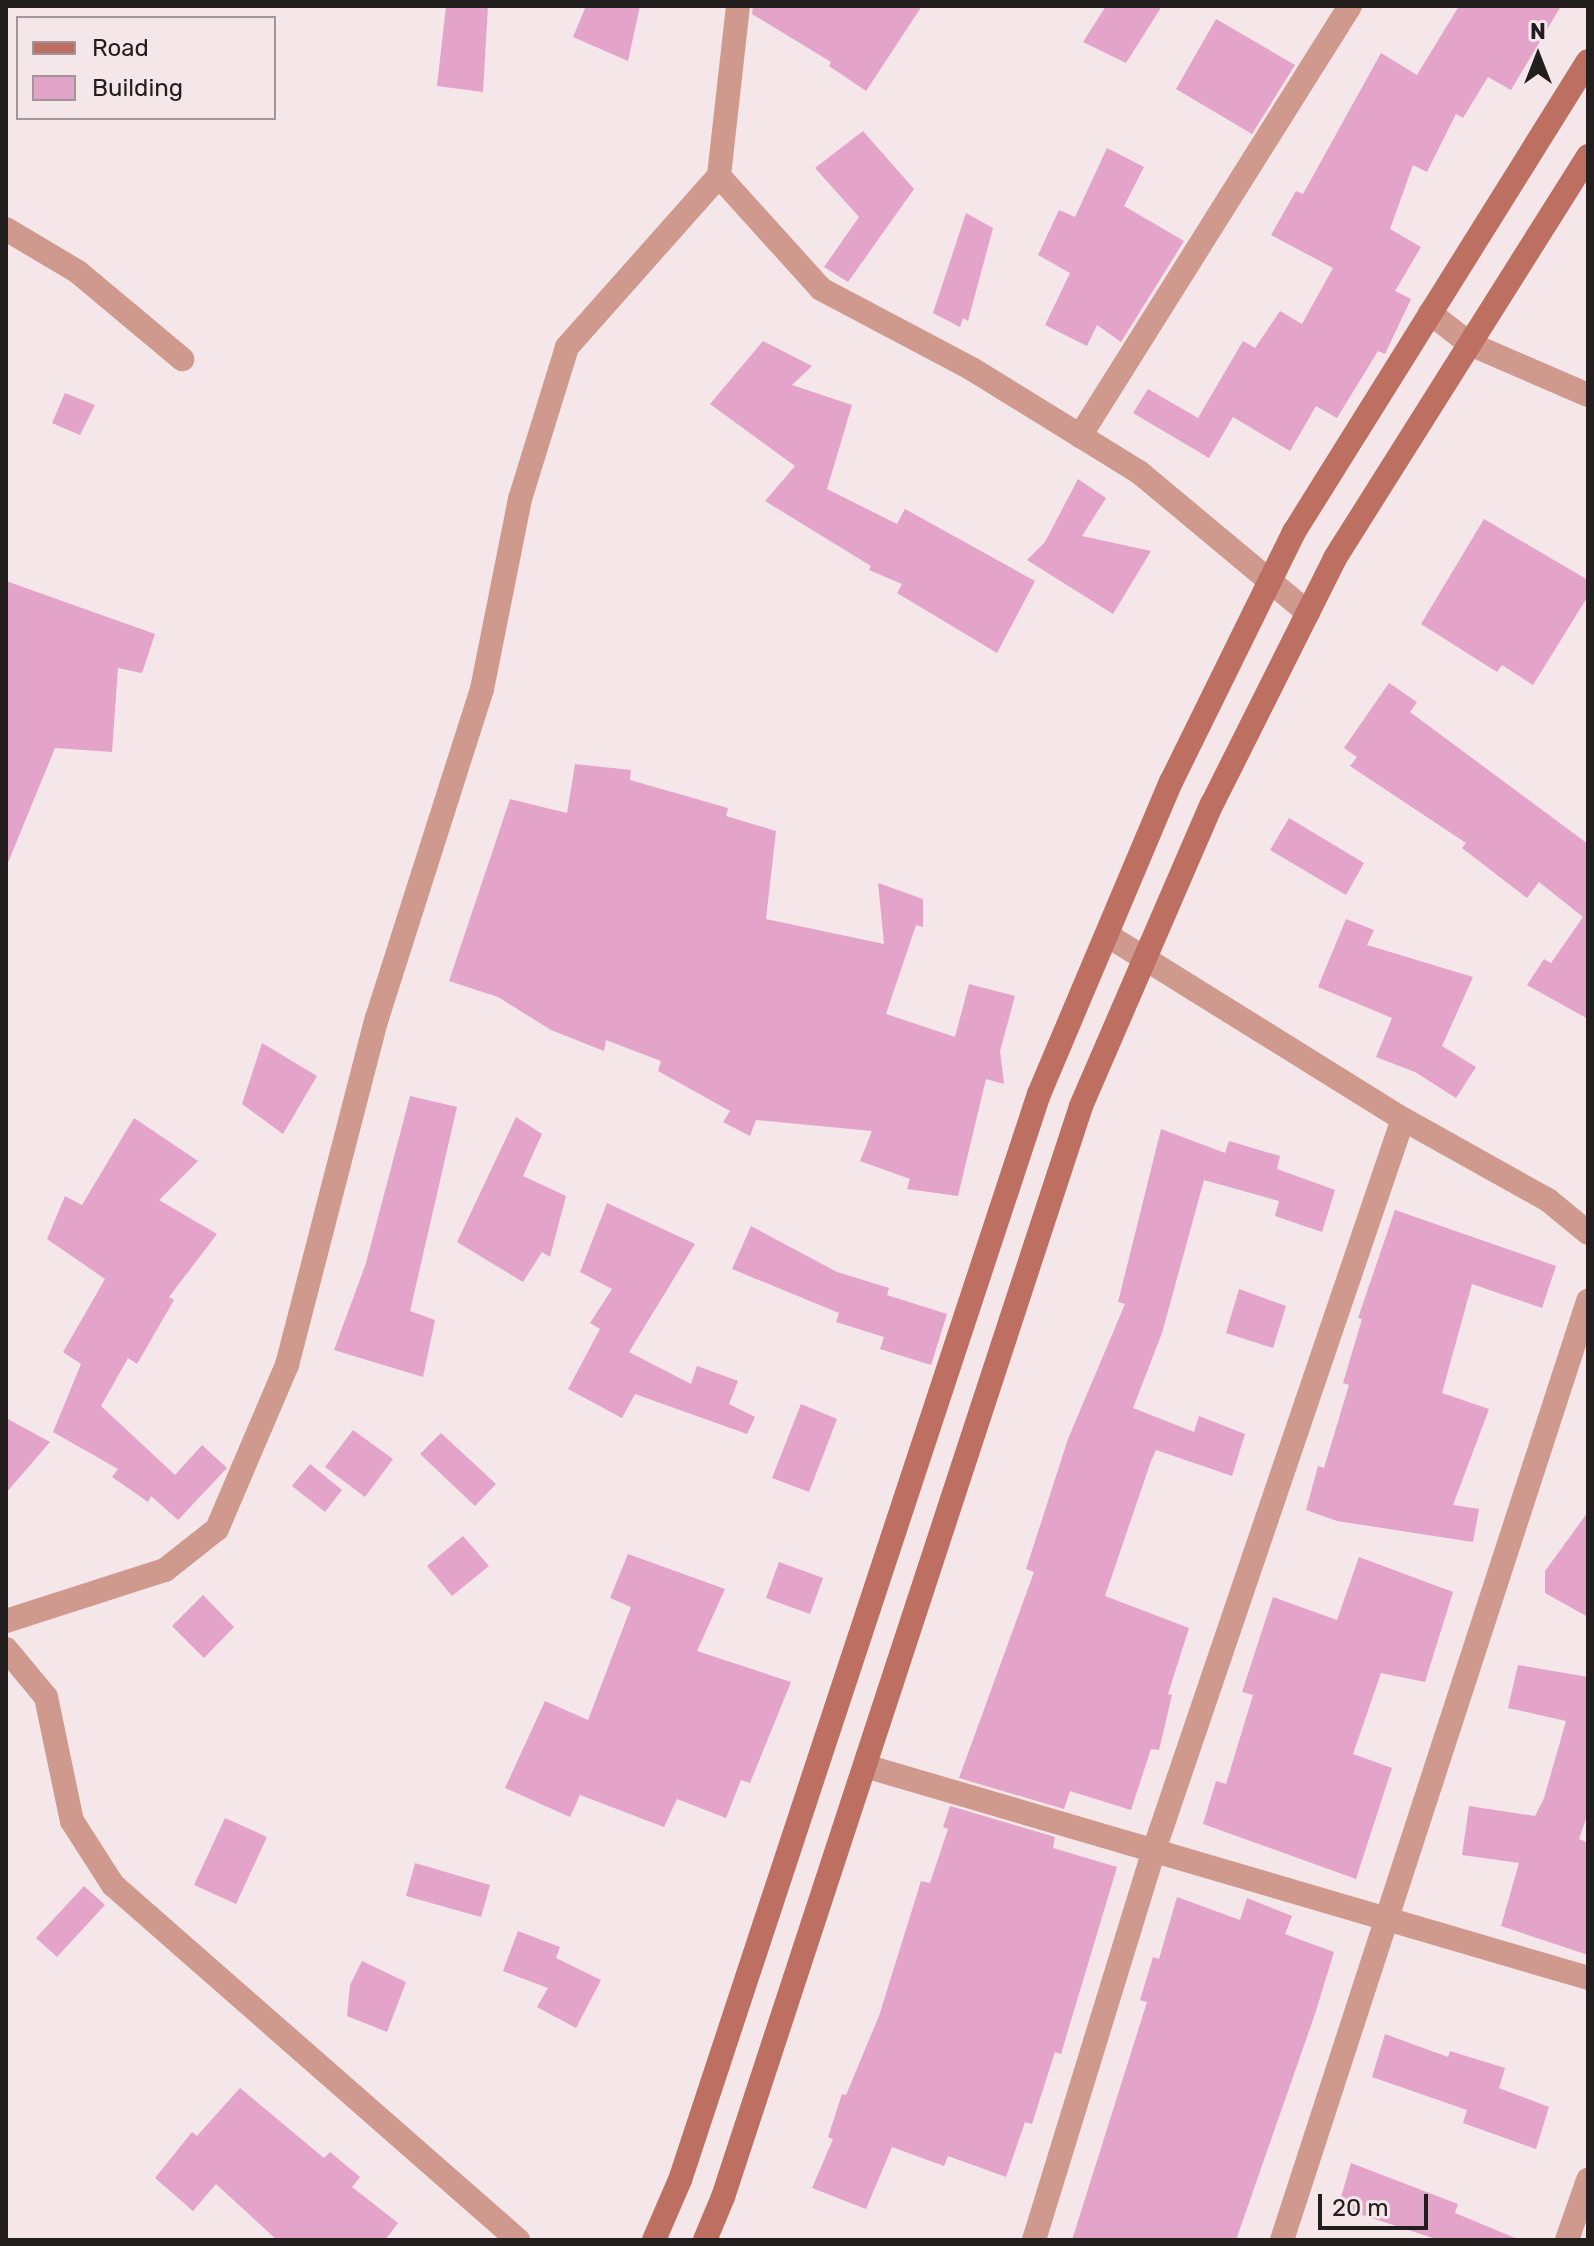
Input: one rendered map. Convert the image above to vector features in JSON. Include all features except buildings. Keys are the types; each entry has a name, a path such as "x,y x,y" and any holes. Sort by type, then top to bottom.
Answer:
{"main road":[{"path":"654,2240 685,2165 1039,1094 1171,782 1294,532 1588,61"},
{"path":"705,2240 865,1766 1081,1106 1212,804 1335,558 1588,156"}],"street":[{"path":"6,1621 165,1570 217,1529 287,1365 377,1018 482,689 520,499 567,347 719,176 738,6"},
{"path":"1080,436 1350,6"},
{"path":"719,176 821,289 972,369 1139,472 1268,583 1308,613"},
{"path":"6,229 78,272 182,359"},
{"path":"1430,313 1470,344 1588,395"},
{"path":"1107,935 1147,955 1403,1119 1548,1200 1588,1233"},
{"path":"1034,2240 1154,1850 1403,1119"},
{"path":"1282,2240 1390,1919 1545,1420 1588,1301"},
{"path":"6,1649 46,1697 72,1821 113,1885 518,2240"},
{"path":"865,1766 1588,1978"},
{"path":"1567,2240 1588,2180"}]}
